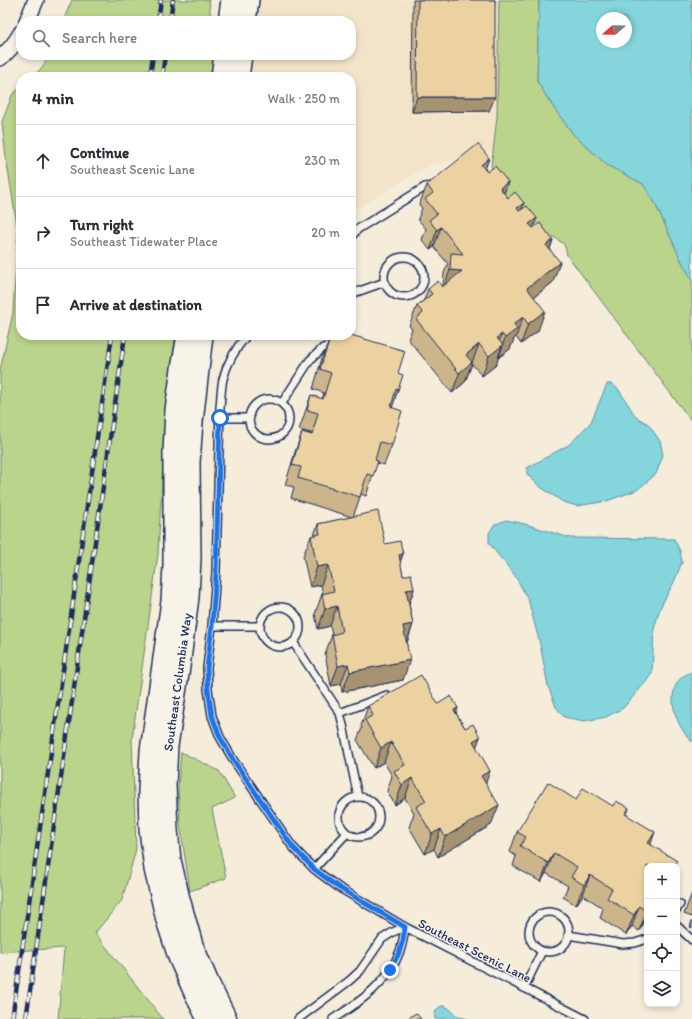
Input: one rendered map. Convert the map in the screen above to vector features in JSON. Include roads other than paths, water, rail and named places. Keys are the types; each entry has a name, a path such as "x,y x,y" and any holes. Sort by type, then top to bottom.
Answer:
{"street":[{"path":"29,16 36,0"},
{"path":"230,16 232,0"},
{"path":"246,16 248,0"},
{"path":"0,58 16,41"},
{"path":"223,72 224,60"},
{"path":"239,72 240,60"},
{"name":"Southeast Columbia Way","path":"187,340 176,410 174,453 174,566 172,601 151,751 149,791 150,829 155,869 167,920 179,957 208,1019"},
{"name":"Southeast Columbia Way","path":"201,340 189,462 190,558 188,597 167,746 165,785 170,860 179,899 192,945 208,983 226,1019"}],"lane":[{"path":"356,231 425,187 434,186"},
{"path":"397,258 411,258 417,261 424,273 422,286 418,292 412,296 398,296 392,293 385,282 387,267 397,258"},
{"path":"356,292 385,282"},
{"name":"Southeast Scenic Lane","path":"243,340 234,352 223,380 220,418 216,572 207,668 212,716 220,737 234,761 292,846 314,869 338,887 405,927 585,1019"},
{"path":"282,403 310,360 323,348 334,344 343,344"},
{"path":"269,398 282,403 289,415 289,422 283,434 270,439 263,438 252,429 250,418 252,409 256,404 269,398"},
{"path":"220,418 250,418"},
{"path":"280,607 293,611 300,623 300,630 298,636 293,642 288,646 281,647 274,646 263,637 260,626 263,617 267,612 273,608 280,607"},
{"path":"212,626 260,626"},
{"path":"293,642 340,713 358,797"},
{"path":"340,713 387,695"},
{"path":"364,797 375,804 379,816 375,829 365,836 359,837 352,836 347,833 340,823 339,817 340,811 347,801 352,798 364,797"},
{"path":"314,869 347,833"},
{"path":"550,912 562,917 566,922 568,935 566,942 556,951 542,951 536,948 532,943 529,932 530,925 538,916 543,913 550,912"},
{"path":"298,1019 349,981 360,970 382,939 405,927"},
{"path":"333,1019 367,995 381,982 390,970 399,953 405,927"},
{"path":"680,929 692,940"},
{"path":"568,935 623,944 635,944 644,940"},
{"path":"524,988 542,951"}],"water":[{"path":"539,0 692,0 692,280 681,260 654,201 643,184 607,165 574,135 553,107 537,81"},
{"path":"607,384 612,384 619,390 636,417 648,424 660,441 663,455 656,474 637,490 607,501 577,506 563,502 539,486 527,474 527,468 570,444 591,422"},
{"path":"506,520 525,524 570,538 674,539 680,551 682,562 674,582 660,608 654,629 652,673 623,708 606,717 584,721 564,717 556,707 548,686 540,644 528,599 514,574 489,543 489,533 494,525"},
{"path":"692,672 692,742 686,735 676,716 673,698 674,690 678,682 683,676"},
{"path":"442,1006 448,1008 459,1017 469,1019 435,1019 436,1011"}],"railway":[{"path":"159,16 161,0"},
{"path":"171,16 173,0"},
{"path":"151,72 152,60"},
{"path":"163,72 164,60"},
{"path":"12,1019 111,340"},
{"path":"26,1019 124,340"}]}
